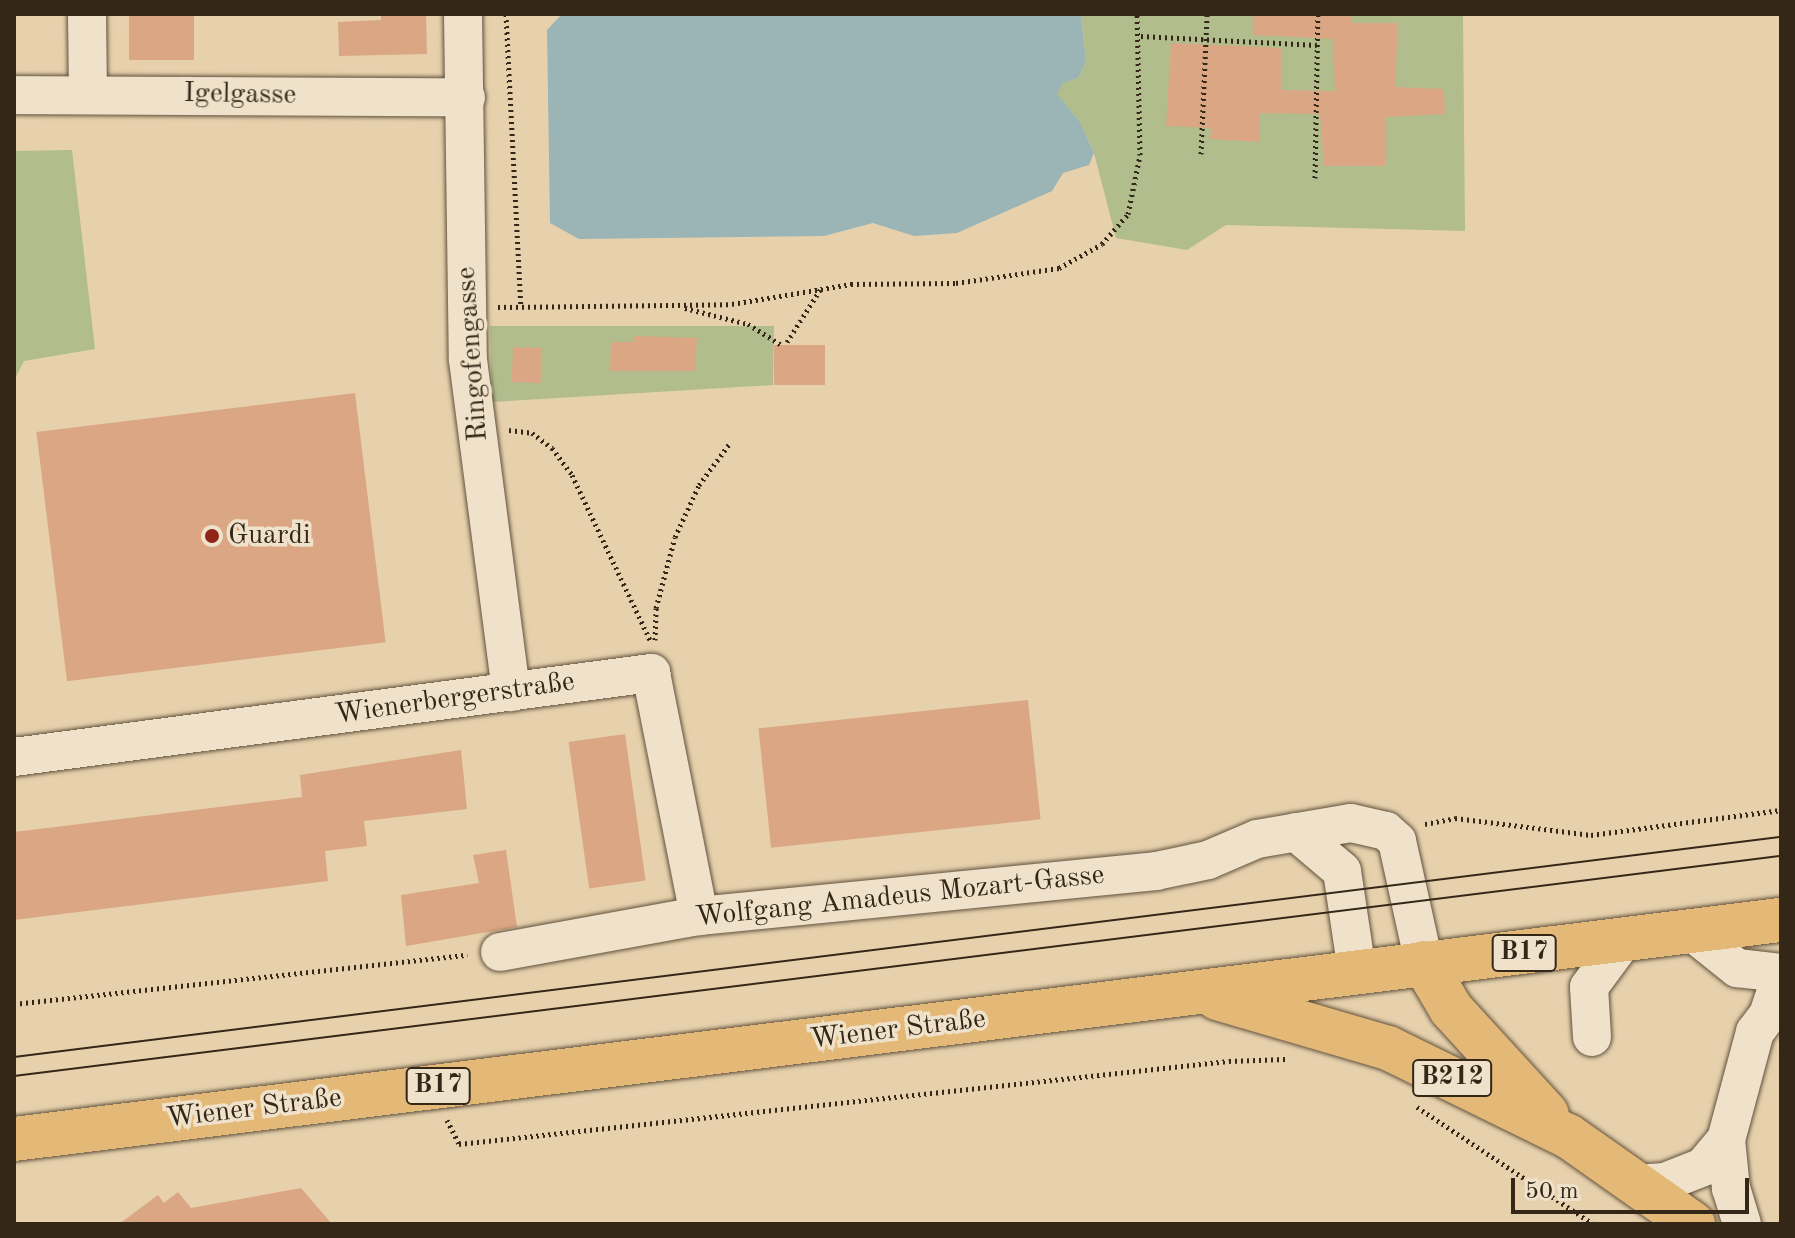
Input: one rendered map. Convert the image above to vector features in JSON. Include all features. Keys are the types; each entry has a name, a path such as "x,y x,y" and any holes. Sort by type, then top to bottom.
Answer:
{"main road":[{"name":"Wiener Straße","path":"14,1139 1781,920"},
{"name":"B212","path":"1424,963 1451,1009 1568,1136"},
{"name":"B212","path":"1196,993 1388,1048 1568,1136 1693,1224"}],"street":[{"path":"87,14 88,93"},
{"name":"Ringofengasse","path":"463,14 466,97 492,307 468,360 511,692"},
{"name":"Igelgasse","path":"14,95 466,97"},
{"name":"Wienerbergerstraße","path":"14,757 651,673 699,916"},
{"name":"Wolfgang Amadeus Mozart-Gasse","path":"500,952 699,916 1156,871 1296,832 1351,823 1386,831"},
{"path":"1386,831 1397,841 1424,963"},
{"path":"1296,832 1342,871 1357,971"},
{"path":"1692,932 1737,968 1768,1035"},
{"path":"1592,1037 1589,987 1623,941"},
{"path":"1635,1184 1665,1182 1703,1167 1726,1140 1768,1035 1768,1015 1781,974 1737,968"},
{"path":"1726,1140 1731,1189 1742,1224"}],"path":[{"path":"506,14 492,307 732,304 820,289 1027,275 1059,268 1102,244 1128,214 1140,155 1141,36 1137,14"},
{"path":"1201,154 1207,14"},
{"path":"1315,178 1318,14"},
{"path":"1141,36 1317,45"},
{"path":"787,342 820,289"},
{"path":"672,306 748,324 780,344"},
{"path":"496,429 532,433 552,448 572,475 655,650 656,608 675,537 699,485 730,443"},
{"path":"1386,831 1455,818 1591,835 1781,810"},
{"path":"14,1004 500,952"},
{"path":"431,1087 459,1144 1229,1061 1300,1062"},
{"path":"1405,1099 1593,1224"}],"green space":[{"path":"1081,14 1463,14 1465,231 1226,225 1187,250 1116,238 1094,153 1080,122 1056,94 1062,83 1078,78 1086,62"},
{"path":"72,150 95,349 24,361 14,381 14,151"},
{"path":"490,326 774,326 773,385 492,402"}],"water":[{"path":"562,14 1081,14 1086,62 1078,78 1063,83 1057,94 1080,122 1094,153 1089,165 1063,173 1052,191 957,233 914,236 873,223 824,236 579,239 550,223 547,30"}],"building":[{"path":"129,14 194,14 194,60 129,60"},
{"path":"381,14 426,14 427,54 339,56 338,22 381,20"},
{"path":"1253,14 1351,14 1351,23 1398,23 1395,87 1444,89 1445,114 1386,117 1385,166 1324,166 1320,114 1260,113 1259,142 1210,139 1211,128 1166,126 1171,43 1281,48 1281,90 1335,91 1333,39 1253,35"},
{"path":"634,336 697,338 695,371 610,371 611,342 634,342"},
{"path":"774,345 825,345 825,385 774,385"},
{"path":"513,347 542,348 541,383 512,382"},
{"name":"Guardi","path":"355,393 386,642 67,681 36,432"},
{"path":"1028,700 1041,819 771,848 758,728"},
{"path":"625,734 646,881 589,888 569,742"},
{"path":"461,750 467,809 364,821 367,846 325,851 328,881 14,920 14,832 302,797 300,775"},
{"path":"506,850 517,927 406,946 401,895 479,883 473,855"},
{"path":"301,1188 332,1224 119,1224 158,1195 164,1203 178,1192 191,1208"}],"tram line":[{"path":"14,1057 1781,837"},
{"path":"14,1076 1781,856"}],"place":[{"name":"Guardi","path":"212,536"}]}
